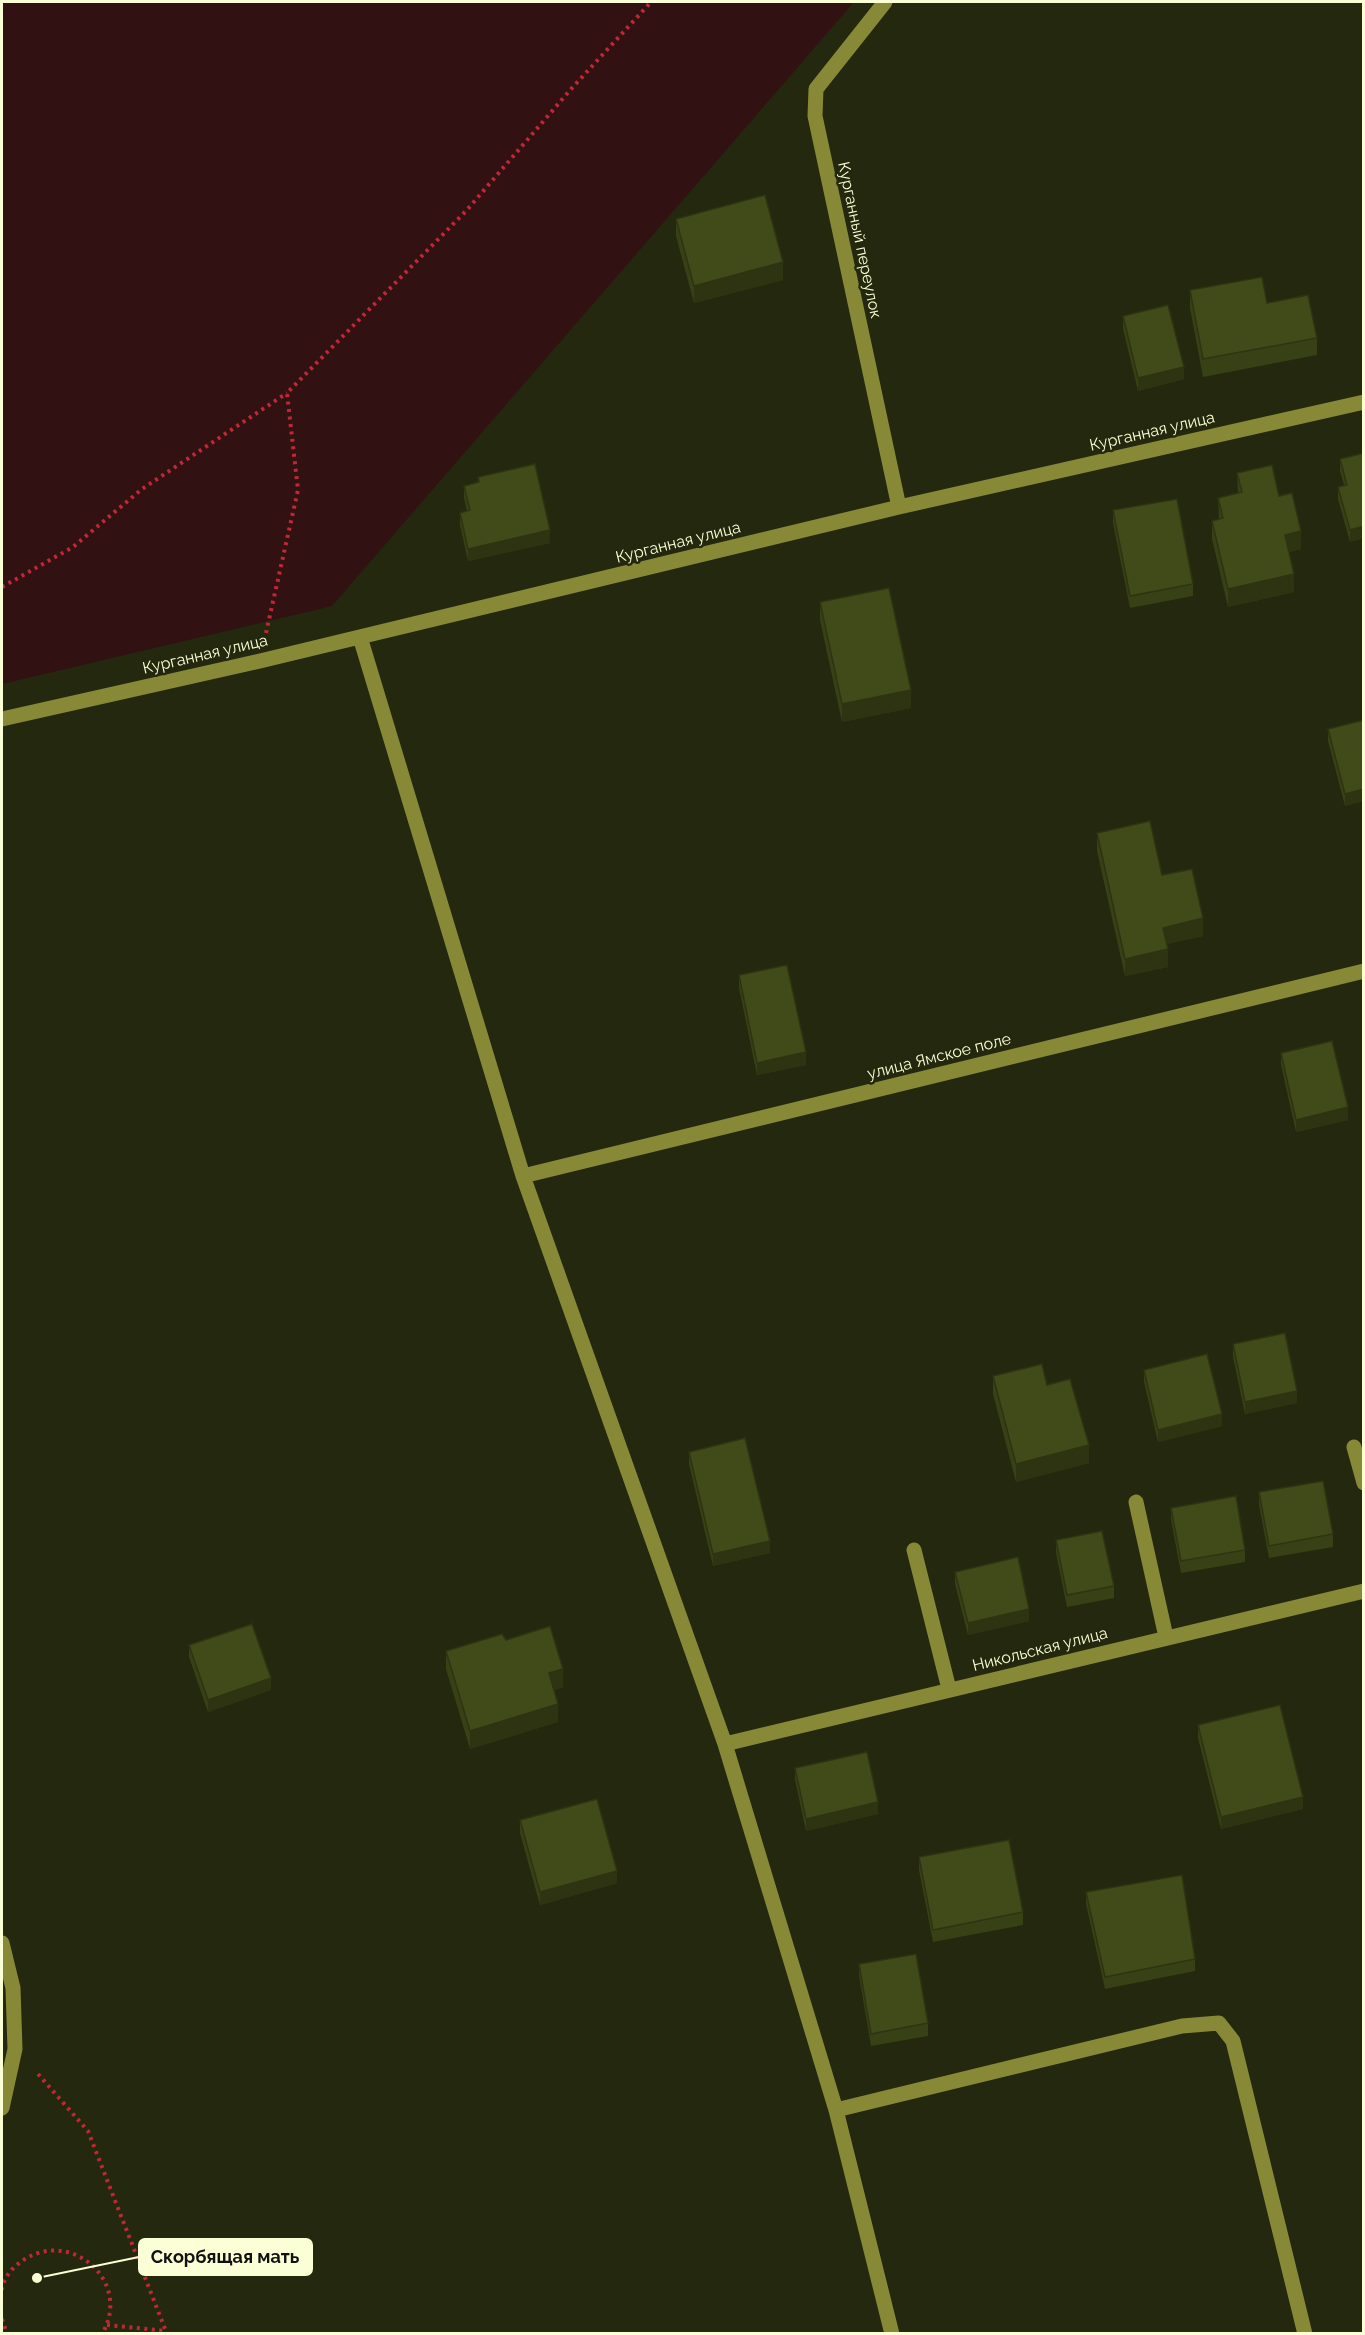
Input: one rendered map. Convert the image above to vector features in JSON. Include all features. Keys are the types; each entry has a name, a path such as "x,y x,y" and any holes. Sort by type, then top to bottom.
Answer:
{"street":[{"name":"Курганный переулок","path":"885,2 816,89 815,116 899,507"},
{"name":"Курганная улица","path":"2,719 260,661 899,507 1364,402"},
{"path":"360,637 523,1176 725,1744 836,2110 892,2334"},
{"name":"улица Ямское поле","path":"523,1176 1364,971"},
{"path":"1354,1447 1364,1483"},
{"path":"1136,1502 1166,1637"},
{"path":"914,1550 949,1689"},
{"name":"Никольская улица","path":"725,1744 1364,1591"},
{"path":"2,1943 13,1988 15,2049 2,2108"},
{"path":"836,2110 1182,2026 1219,2023 1233,2041 1305,2334"}],"path":[{"path":"2,587 73,547 142,489 287,393 466,211 572,88 651,2"},
{"path":"260,661 298,490 287,393"},
{"path":"15,2049 88,2131 167,2332 107,2325"},
{"path":"2,2287 14,2266 32,2254 53,2249 75,2253 93,2264 106,2283 111,2304 107,2325 102,2334"},
{"path":"2,2319 7,2334"}],"shaded area":[{"path":"2,2 854,2 332,606 2,684"}],"building":[{"path":"765,195 783,262 694,286 676,219"},
{"path":"1262,277 1267,303 1308,295 1317,338 1203,359 1190,290"},
{"path":"1168,305 1184,367 1138,378 1123,316"},
{"path":"1364,453 1364,526 1350,530 1338,487 1347,485 1340,459"},
{"path":"535,464 550,530 468,549 460,513 470,510 464,486 479,482 478,477"},
{"path":"1272,465 1279,496 1292,493 1301,531 1285,535 1294,574 1228,589 1212,521 1223,518 1218,498 1242,492 1237,473"},
{"path":"1177,499 1193,584 1130,596 1113,510"},
{"path":"889,588 911,690 842,704 820,602"},
{"path":"1364,720 1364,789 1345,794 1328,729"},
{"path":"1150,821 1162,875 1192,869 1203,918 1163,928 1168,949 1125,959 1097,833"},
{"path":"787,965 806,1052 757,1063 739,975"},
{"path":"1332,1041 1348,1107 1296,1120 1281,1053"},
{"path":"1285,1333 1297,1391 1245,1402 1233,1344"},
{"path":"1207,1354 1222,1414 1158,1430 1144,1370"},
{"path":"1042,1364 1047,1385 1070,1379 1089,1445 1016,1464 993,1376"},
{"path":"745,1438 770,1541 713,1554 689,1452"},
{"path":"1323,1481 1333,1534 1269,1546 1259,1492"},
{"path":"1236,1496 1245,1550 1181,1561 1171,1508"},
{"path":"1102,1531 1114,1586 1067,1595 1056,1540"},
{"path":"1018,1557 1029,1609 968,1623 955,1572"},
{"path":"252,1624 271,1678 208,1700 189,1645"},
{"path":"550,1626 563,1669 549,1673 558,1704 470,1731 446,1651 502,1634 506,1640"},
{"path":"1280,1705 1303,1797 1221,1817 1198,1725"},
{"path":"867,1752 878,1802 806,1819 795,1768"},
{"path":"597,1799 617,1871 540,1892 520,1820"},
{"path":"1009,1840 1023,1912 933,1930 919,1857"},
{"path":"1182,1875 1195,1959 1105,1977 1086,1892"},
{"path":"916,1954 928,2023 871,2034 859,1964"}],"place":[{"name":"Скорбящая мать","path":"37,2278"}]}
